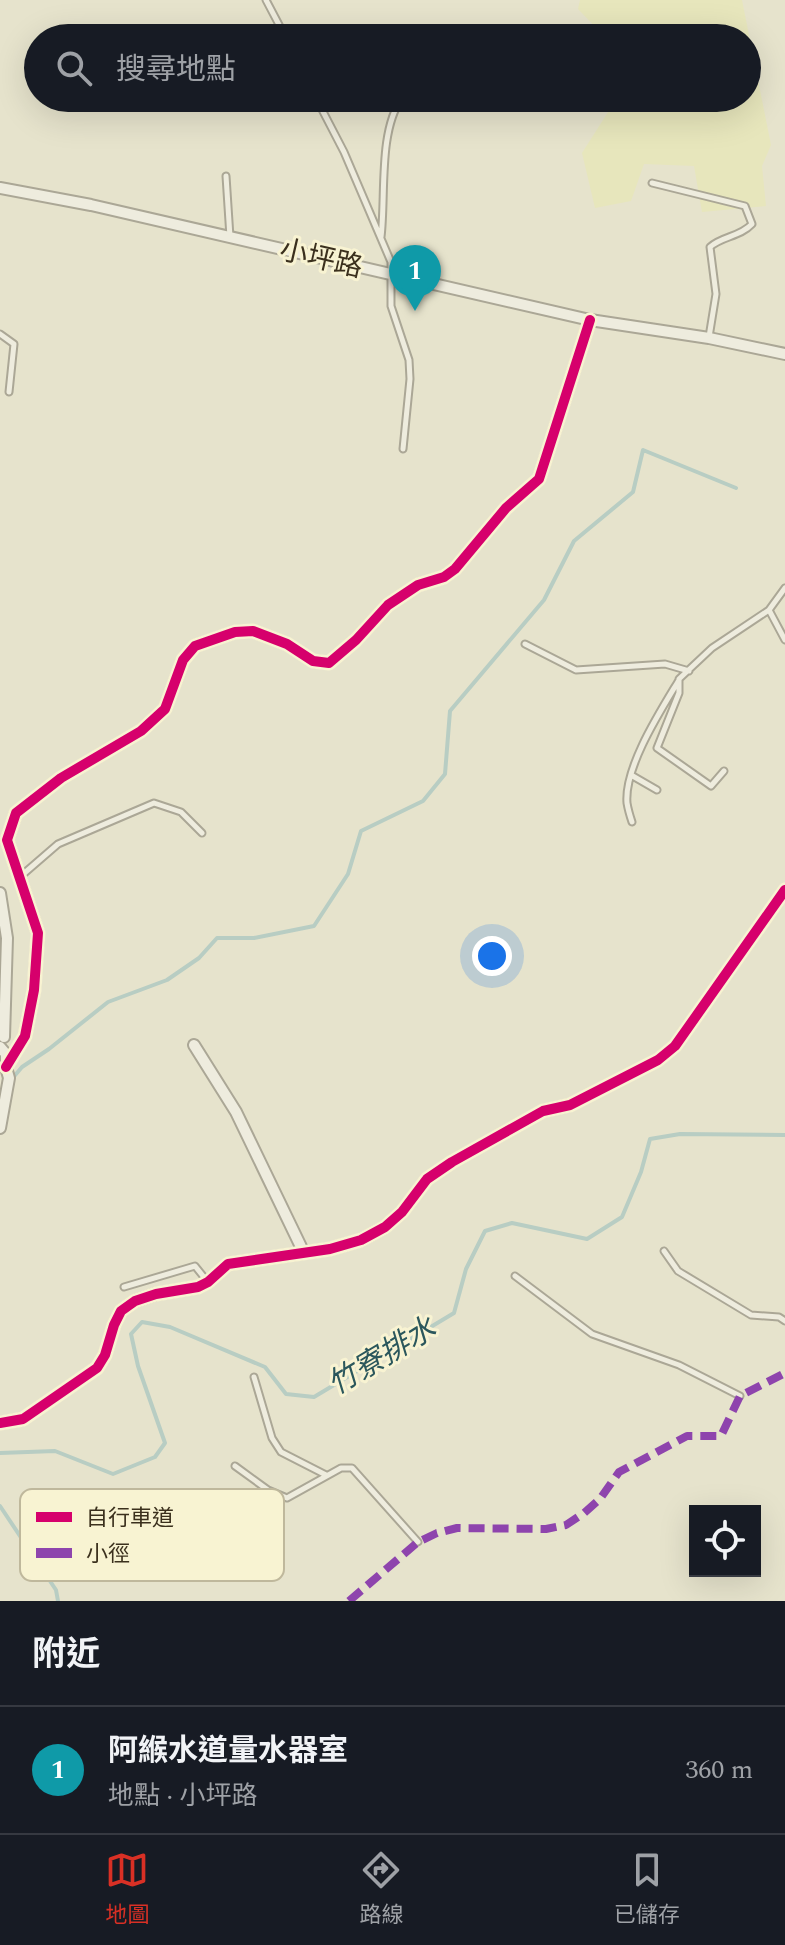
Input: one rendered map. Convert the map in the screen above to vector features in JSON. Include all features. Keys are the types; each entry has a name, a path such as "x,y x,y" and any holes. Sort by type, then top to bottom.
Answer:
{"street":[{"name":"小坪路","path":"0,188 91,205 590,320 709,338 785,354"},
{"path":"4,1058 25,1036 34,990 38,933 7,840 16,813 61,778 141,731 165,709 183,660 195,646 235,632 253,631 287,644 313,661 329,663 356,640 388,605 418,585 444,577 455,569 506,508 539,479 590,320"},
{"path":"0,1423 23,1419 97,1368 121,1311 135,1301 198,1287 228,1264 304,1253 361,1240 385,1227 402,1212 427,1179 452,1162 543,1111 570,1105 658,1060 675,1046 780,909 785,890"},
{"path":"0,893 7,938 6,1095 0,1128"},
{"path":"194,1045 236,1112 304,1253"}],"lane":[{"path":"266,0 279,24"},
{"path":"323,112 344,152 391,262 391,306 409,360 403,449"},
{"path":"381,238 385,211 383,167 394,112"},
{"path":"226,176 230,238"},
{"path":"652,183 745,206 752,224 745,232 715,242 710,247 716,294 709,338"},
{"path":"0,334 14,344 9,392"},
{"path":"632,822 627,802 631,775 679,679 712,648 769,610 785,588"},
{"path":"769,610 785,640"},
{"path":"776,626 785,627"},
{"path":"525,644 576,670 665,664 689,671"},
{"path":"679,679 679,693 657,748 711,786 724,771"},
{"path":"631,775 657,790"},
{"path":"21,876 58,844 154,803 181,812 202,833"},
{"path":"664,1251 678,1271 751,1315 779,1317 785,1321"},
{"path":"124,1287 195,1266 208,1282"},
{"path":"515,1276 592,1334 679,1365 740,1396"},
{"path":"254,1377 272,1438 281,1452 327,1476"},
{"path":"235,1466 267,1489"},
{"path":"284,1497 287,1498 341,1468 352,1468 418,1542"}],"green space":[{"path":"580,0 742,0 747,24 592,24 578,9"},
{"path":"761,95 771,145 762,166 766,206 702,212 694,166 644,164 631,201 595,208 582,153 608,112 761,112"}],"waterway":[{"path":"11,1080 22,1067 108,1002 167,980 199,958 217,938 254,938 314,926 348,874 361,831 423,801 445,774 450,711 544,600 574,541 633,492 643,450 736,488"},
{"name":"竹寮排水","path":"0,1453 55,1451 113,1474 155,1457 165,1443 138,1366 131,1334 142,1322 170,1327 265,1367 286,1394 314,1397 454,1313 466,1269 485,1231 512,1223 587,1239 622,1217 641,1172 650,1139 680,1134 785,1135"},
{"name":"竹寮排水","path":"0,1506 20,1536"},
{"name":"竹寮排水","path":"50,1581 58,1601"}],"marked path":[{"path":"349,1601 418,1542 437,1533 457,1528 546,1529 566,1525 600,1499 619,1472 687,1436 721,1436 740,1396 785,1373"}],"cycle path":[{"path":"6,1067 25,1036 34,990 38,933 7,840 16,813 61,778 141,731 165,709 183,660 195,646 235,632 253,631 287,644 313,661 329,663 356,640 388,605 418,585 444,577 455,569 506,508 539,479 590,320"},
{"path":"0,1423 23,1419 97,1368 121,1311 135,1301 198,1287 228,1264 330,1249 361,1240 385,1227 402,1212 427,1179 452,1162 543,1111 570,1105 658,1060 675,1046 785,890"}],"place":[{"name":"阿緱水道量水器室","path":"415,311"}]}
